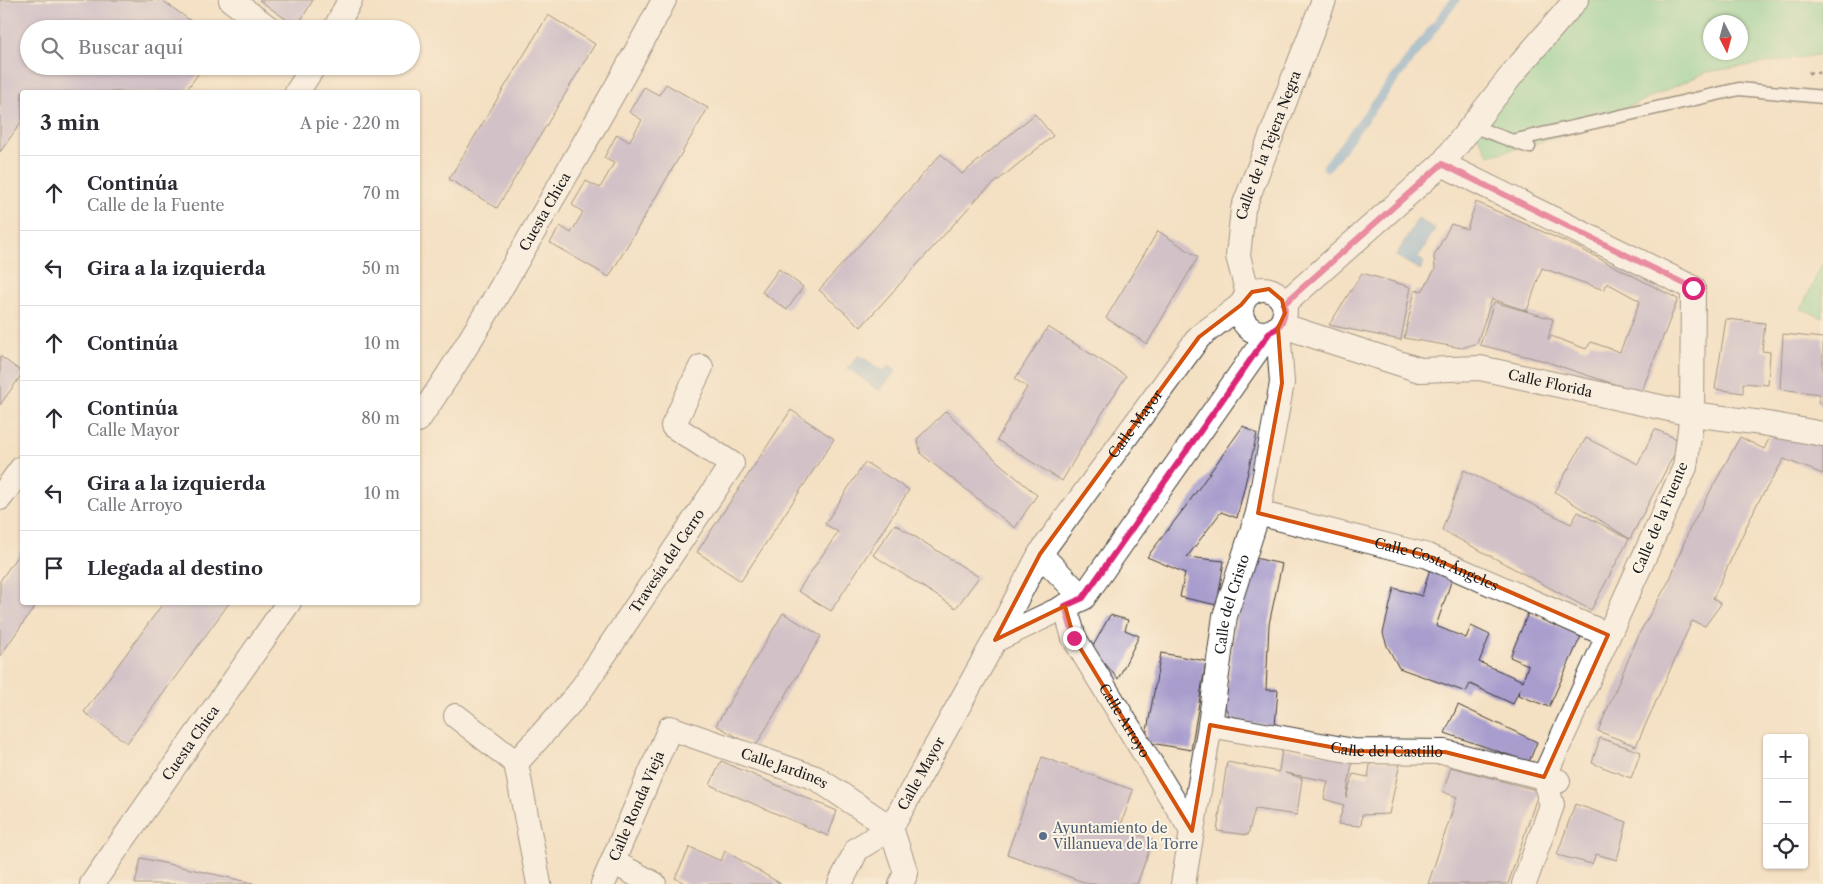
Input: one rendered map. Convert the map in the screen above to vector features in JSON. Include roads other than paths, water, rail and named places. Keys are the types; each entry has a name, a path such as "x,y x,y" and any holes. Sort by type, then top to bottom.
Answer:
{"street":[{"path":"231,0 258,20"},
{"path":"340,20 350,0"},
{"name":"Cuesta Chica","path":"420,417 440,389 522,251 645,37 664,0"},
{"name":"Calle de la Tejera Negra","path":"1245,300 1238,256 1243,209 1324,0"},
{"path":"995,640 1074,602 1278,322 1442,164 1518,67 1576,0"},
{"path":"299,90 308,75"},
{"name":"Calle de la Fuente","path":"1442,164 1693,288 1692,414 1685,467 1608,635 1553,779"},
{"path":"1256,290 1269,290 1276,293 1278,322 1257,333 1249,328 1242,318 1245,300 1256,290"},
{"name":"Calle Mayor","path":"840,884 857,849 891,828 995,640 1040,554 1199,337 1245,300"},
{"name":"Calle Florida","path":"1278,322 1420,370 1480,368 1692,414 1762,423 1823,434"},
{"name":"Calle del Cristo","path":"1183,884 1210,726 1225,616 1258,513 1282,383 1278,322"},
{"name":"Travesía del Cerro","path":"516,763 578,694 732,464 673,426 701,367"},
{"path":"0,498 20,471"},
{"name":"Calle Costa Ángeles","path":"1258,513 1428,556 1608,635"},
{"path":"1040,554 1074,602"},
{"name":"Calle Arroyo","path":"1074,602 1074,638 1192,831"},
{"name":"Cuesta Chica","path":"92,884 288,605"},
{"path":"456,716 516,763 540,884"},
{"name":"Calle del Castillo","path":"1210,726 1353,752 1445,752 1553,779"},
{"name":"Calle Jardines","path":"670,728 816,778 891,828"},
{"name":"Calle Ronda Vieja","path":"603,884 670,728"},
{"path":"1524,884 1552,805 1553,779"},
{"path":"891,828 906,873 901,884"},
{"path":"612,862 654,884"}],"lane":[{"path":"1512,141 1739,90 1823,97"},
{"path":"1472,126 1529,147"}],"water":[{"path":"1418,218 1435,229 1418,258 1424,262 1420,270 1396,256"},
{"path":"859,355 883,371 889,366 896,371 879,391 848,368"}],"waterway":[{"path":"1327,167 1455,0"}],"place":[{"name":"Ayuntamiento de Villanueva de la Torre","path":"1043,836"}]}
